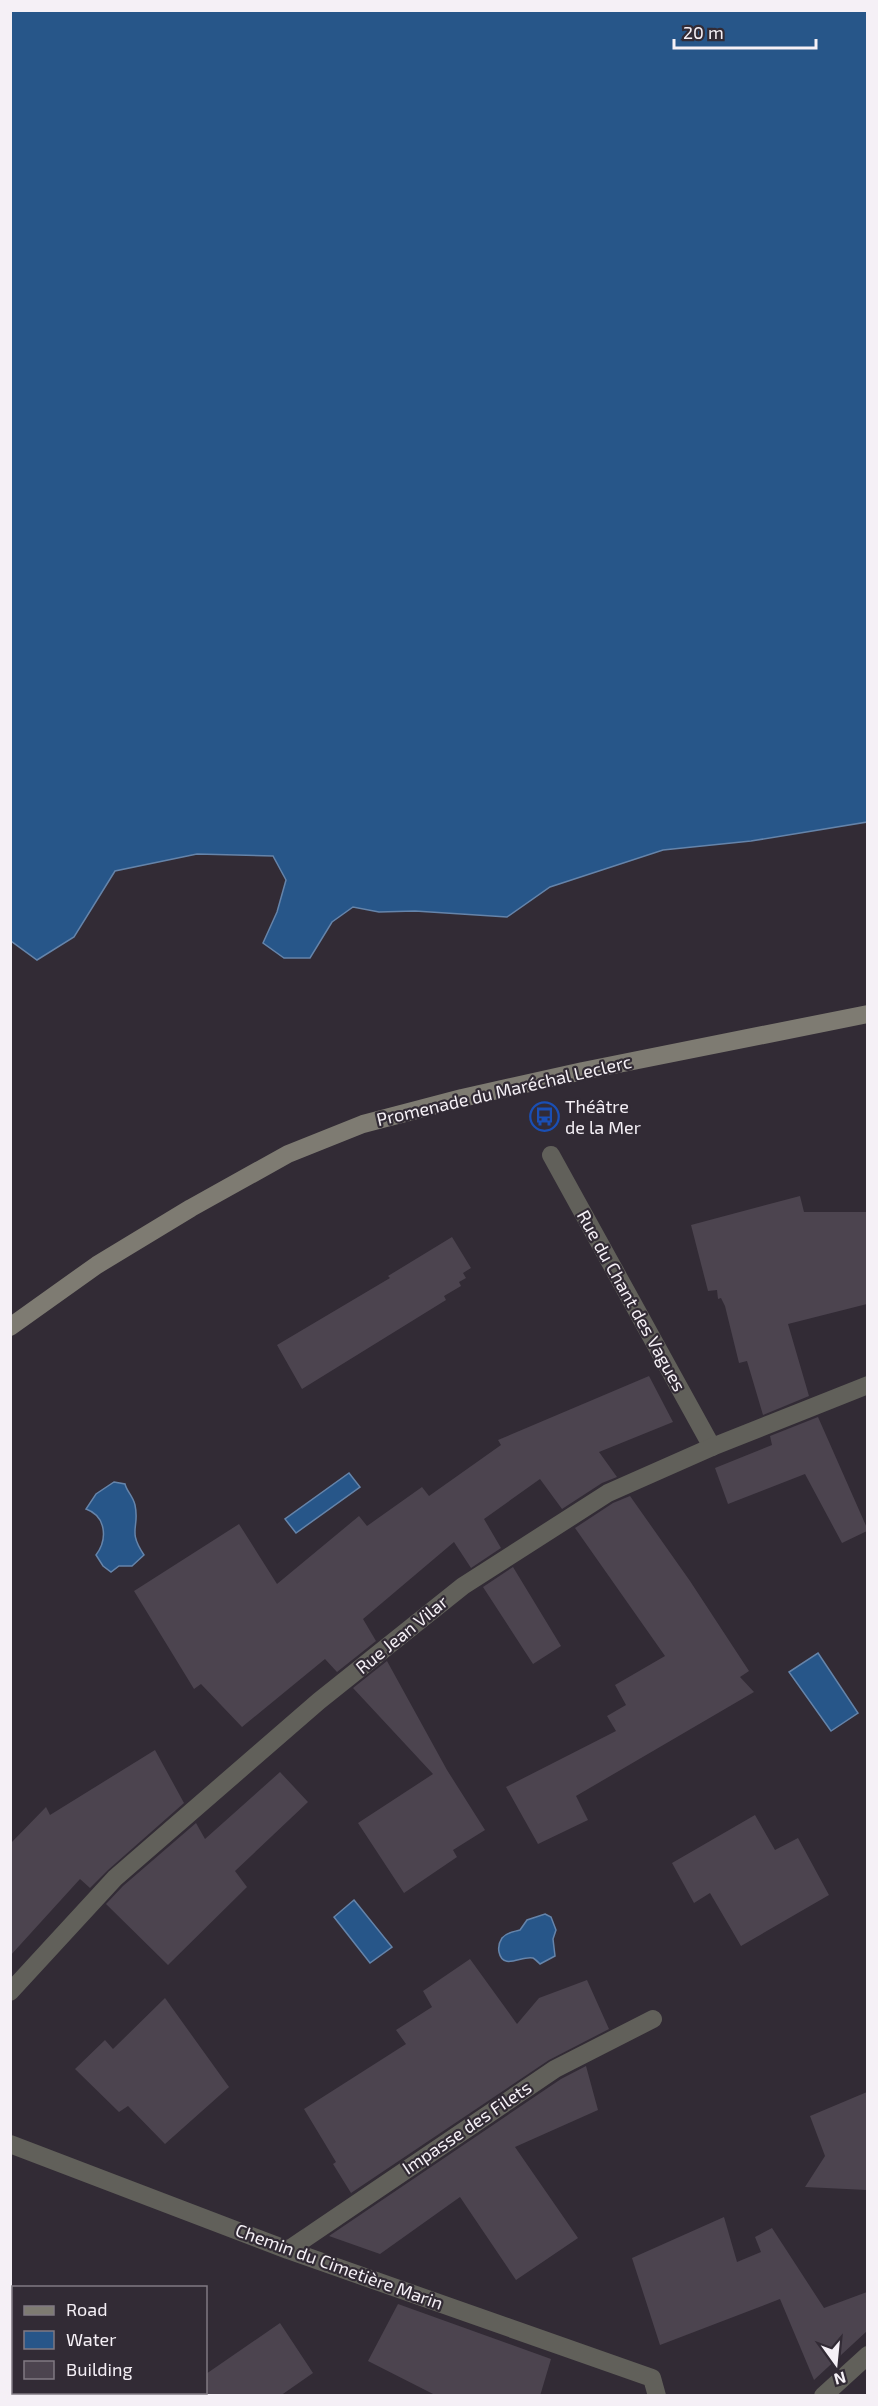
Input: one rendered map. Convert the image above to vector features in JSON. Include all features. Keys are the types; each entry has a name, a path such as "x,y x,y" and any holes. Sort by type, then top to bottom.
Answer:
{"main road":[{"name":"Promenade du Maréchal Leclerc","path":"10,1326 97,1265 191,1208 288,1154 363,1124 528,1083 867,1014"}],"street":[{"name":"Rue du Chant des Vagues","path":"551,1155 712,1447"},
{"name":"Rue Jean Vilar","path":"10,1992 115,1878 319,1701 462,1586 608,1493 712,1447 867,1385"},
{"name":"Impasse des Filets","path":"288,2250 555,2069 653,2019"},
{"name":"Chemin du Cimetière Marin","path":"10,2144 288,2250 652,2378 657,2396"},
{"path":"823,2396 867,2355"}],"water":[{"path":"11,10 867,11 867,822 751,841 663,850 550,887 507,917 415,911 379,912 353,907 332,922 310,958 284,958 263,943 277,912 286,880 273,856 197,854 115,871 74,937 37,960 11,941"},
{"path":"349,1473 360,1487 296,1533 285,1519"},
{"path":"114,1482 125,1484 134,1502 136,1540 144,1555 132,1566 119,1566 111,1572 103,1566 96,1555 102,1542 101,1522 93,1512 86,1509 96,1494"},
{"path":"818,1653 858,1713 831,1731 789,1672"},
{"path":"354,1900 392,1947 370,1963 334,1917"},
{"path":"545,1914 551,1917 556,1930 553,1939 555,1956 540,1964 533,1958 504,1961 499,1952 501,1939 510,1932 520,1930 527,1920"}],"building":[{"path":"800,1196 804,1212 867,1212 867,1304 788,1324 809,1396 763,1415 747,1361 739,1363 725,1306 721,1298 718,1299 717,1290 708,1291 691,1225"},
{"path":"452,1237 471,1268 463,1273 466,1278 459,1282 461,1286 444,1296 446,1300 302,1389 277,1345 390,1278 388,1276"},
{"path":"649,1376 673,1422 599,1452 617,1477 602,1483 562,1509 540,1479 484,1519 501,1548 471,1568 454,1542 363,1619 376,1641 337,1672 325,1659 242,1727 201,1684 194,1689 134,1591 239,1524 277,1584 359,1516 367,1526 422,1487 429,1496 501,1445 498,1440"},
{"path":"818,1417 867,1528 867,1531 842,1543 805,1474 728,1504 715,1468 772,1445 770,1436"},
{"path":"630,1496 690,1581 749,1671 740,1677 754,1692 576,1796 588,1820 538,1844 506,1787 616,1731 607,1716 626,1705 615,1685 665,1656 575,1528 613,1503"},
{"path":"513,1567 561,1646 533,1664 483,1587"},
{"path":"387,1661 447,1770 485,1830 453,1850 457,1857 404,1893 358,1823 433,1774 353,1688"},
{"path":"155,1750 184,1803 90,1888 80,1879 10,1956 10,1844 46,1807 50,1815"},
{"path":"280,1772 308,1802 235,1871 247,1887 168,1965 106,1904 123,1886 196,1823 205,1839"},
{"path":"755,1815 775,1850 798,1838 829,1895 741,1946 710,1893 694,1903 672,1863"},
{"path":"470,1959 517,2024 539,1998 587,1980 609,2029 549,2060 351,2193 333,2164 336,2162 304,2109 406,2044 396,2030 432,2007 423,1991"},
{"path":"165,1998 229,2087 165,2144 128,2106 119,2112 75,2069 105,2040 113,2049"},
{"path":"586,2066 598,2110 515,2147 578,2238 516,2280 460,2197 380,2254 329,2236 561,2079"},
{"path":"867,2092 867,2190 805,2187 825,2156 810,2116"},
{"path":"724,2217 737,2262 761,2252 755,2237 772,2228 824,2308 867,2292 867,2331 814,2380 780,2299 660,2345 632,2258"},
{"path":"398,2304 551,2359 540,2396 437,2396 368,2361"},
{"path":"280,2323 313,2373 280,2396 173,2396 176,2394 207,2394 207,2373"}],"place":[{"name":"Théâtre de la Mer","path":"544,1117"}]}
